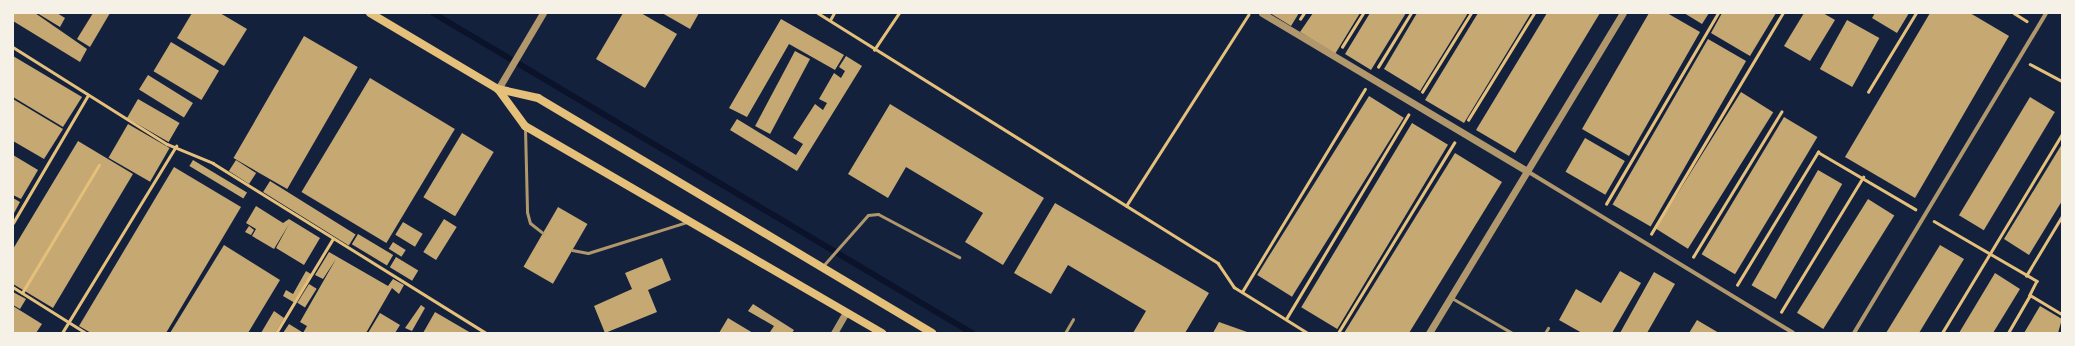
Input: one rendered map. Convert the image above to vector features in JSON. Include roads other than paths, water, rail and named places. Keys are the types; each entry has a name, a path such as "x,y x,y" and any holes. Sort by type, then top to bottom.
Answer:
{"main road":[{"path":"370,13 498,89 538,98 932,333"},
{"path":"498,89 525,126 692,221 882,333"}],"street":[{"path":"498,89 543,13"},
{"path":"1262,13 1335,58 1527,171 1793,333"},
{"path":"1429,333 1622,13"},
{"path":"1854,333 2046,13"},
{"path":"834,333 846,312"}],"lane":[{"path":"525,126 527,212 530,223 543,233"},
{"path":"822,267 868,215 878,214 959,257"},
{"path":"572,250 588,253 692,221"},
{"path":"1450,297 1512,333"},
{"path":"1065,333 1073,319"},
{"path":"1546,333 1548,328"}],"waterway":[{"path":"433,13 972,333"}]}
